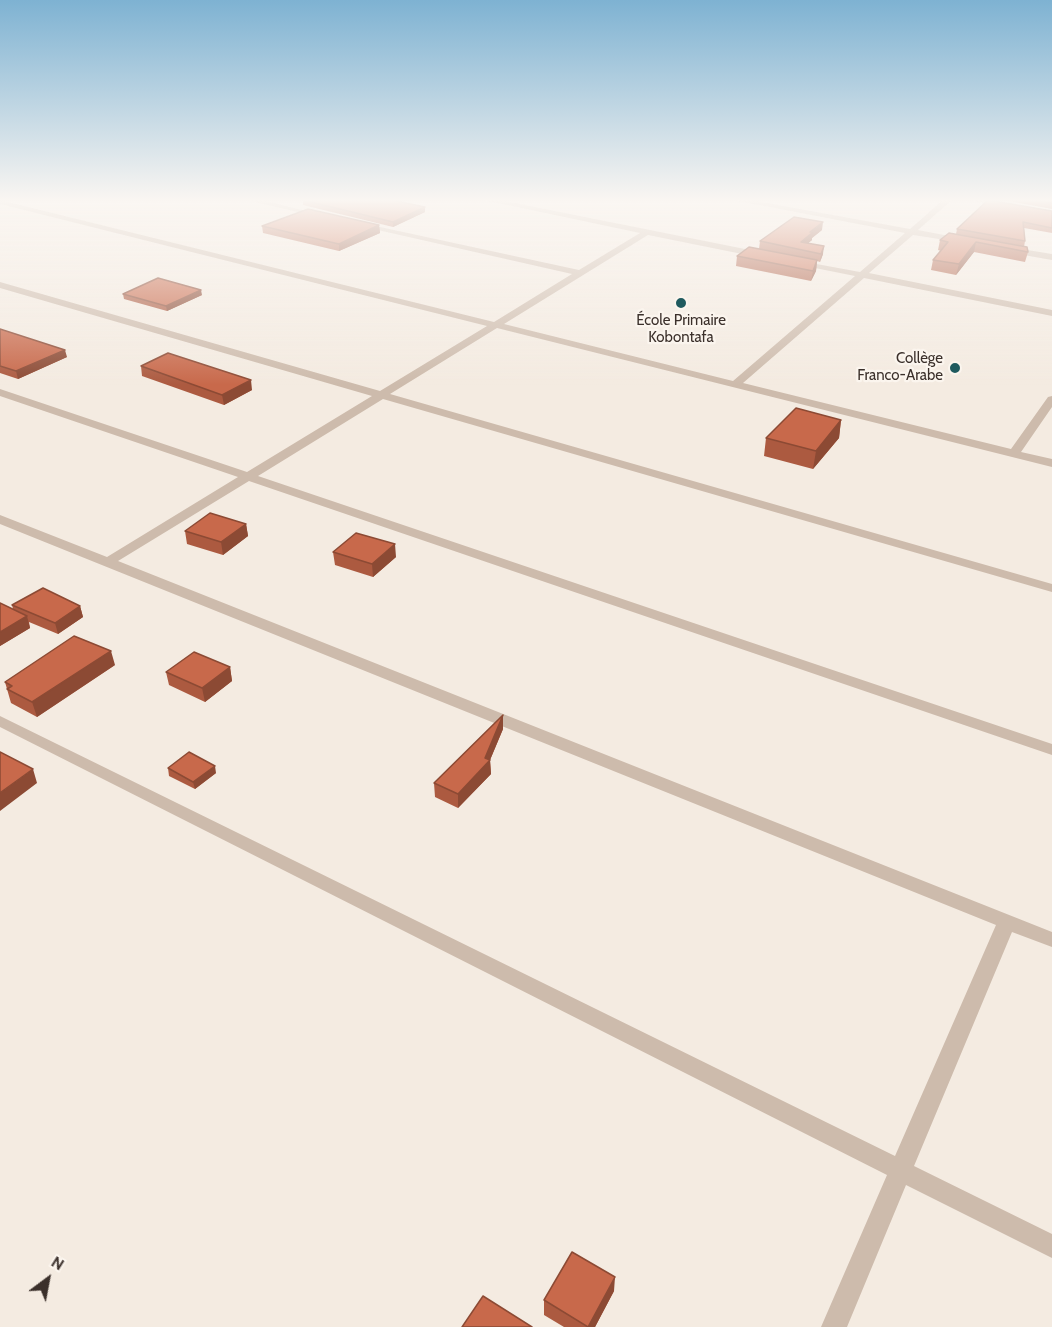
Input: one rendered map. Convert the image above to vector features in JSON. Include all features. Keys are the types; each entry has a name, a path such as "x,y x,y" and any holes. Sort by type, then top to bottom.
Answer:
{"street":[{"path":"239,261 1052,463"},
{"path":"526,261 580,273"},
{"path":"108,562 600,261"},
{"path":"793,261 1052,313"},
{"path":"736,384 878,261"},
{"path":"0,285 1052,588"},
{"path":"0,392 1052,750"},
{"path":"0,404 14,397"},
{"path":"1014,453 1052,399"},
{"path":"0,519 1052,940"},
{"path":"0,721 1052,1246"},
{"path":"834,1327 1007,922"}],"building":[{"path":"762,261 817,261 813,271"},
{"path":"939,261 961,261 959,264"},
{"path":"158,278 201,290 166,306 123,294"},
{"path":"0,329 65,350 16,371 0,366"},
{"path":"168,353 251,380 222,395 141,366"},
{"path":"796,408 841,420 816,451 766,438"},
{"path":"210,513 246,524 221,542 185,531"},
{"path":"356,533 395,544 372,564 333,552"},
{"path":"43,588 80,606 55,623 12,605"},
{"path":"0,603 27,616 0,632"},
{"path":"74,636 111,651 32,702 7,689 12,686 5,682"},
{"path":"194,652 230,667 202,688 166,672"},
{"path":"503,715 485,758 490,760 458,794 434,783"},
{"path":"0,752 33,769 0,793"},
{"path":"189,752 215,766 193,782 168,768"},
{"path":"572,1252 615,1277 588,1327 544,1300"},
{"path":"483,1296 532,1327 462,1327"}],"place":[{"name":"École Primaire Kobontafa","path":"681,303"},
{"name":"Collège Franco-Arabe","path":"955,368"}]}
